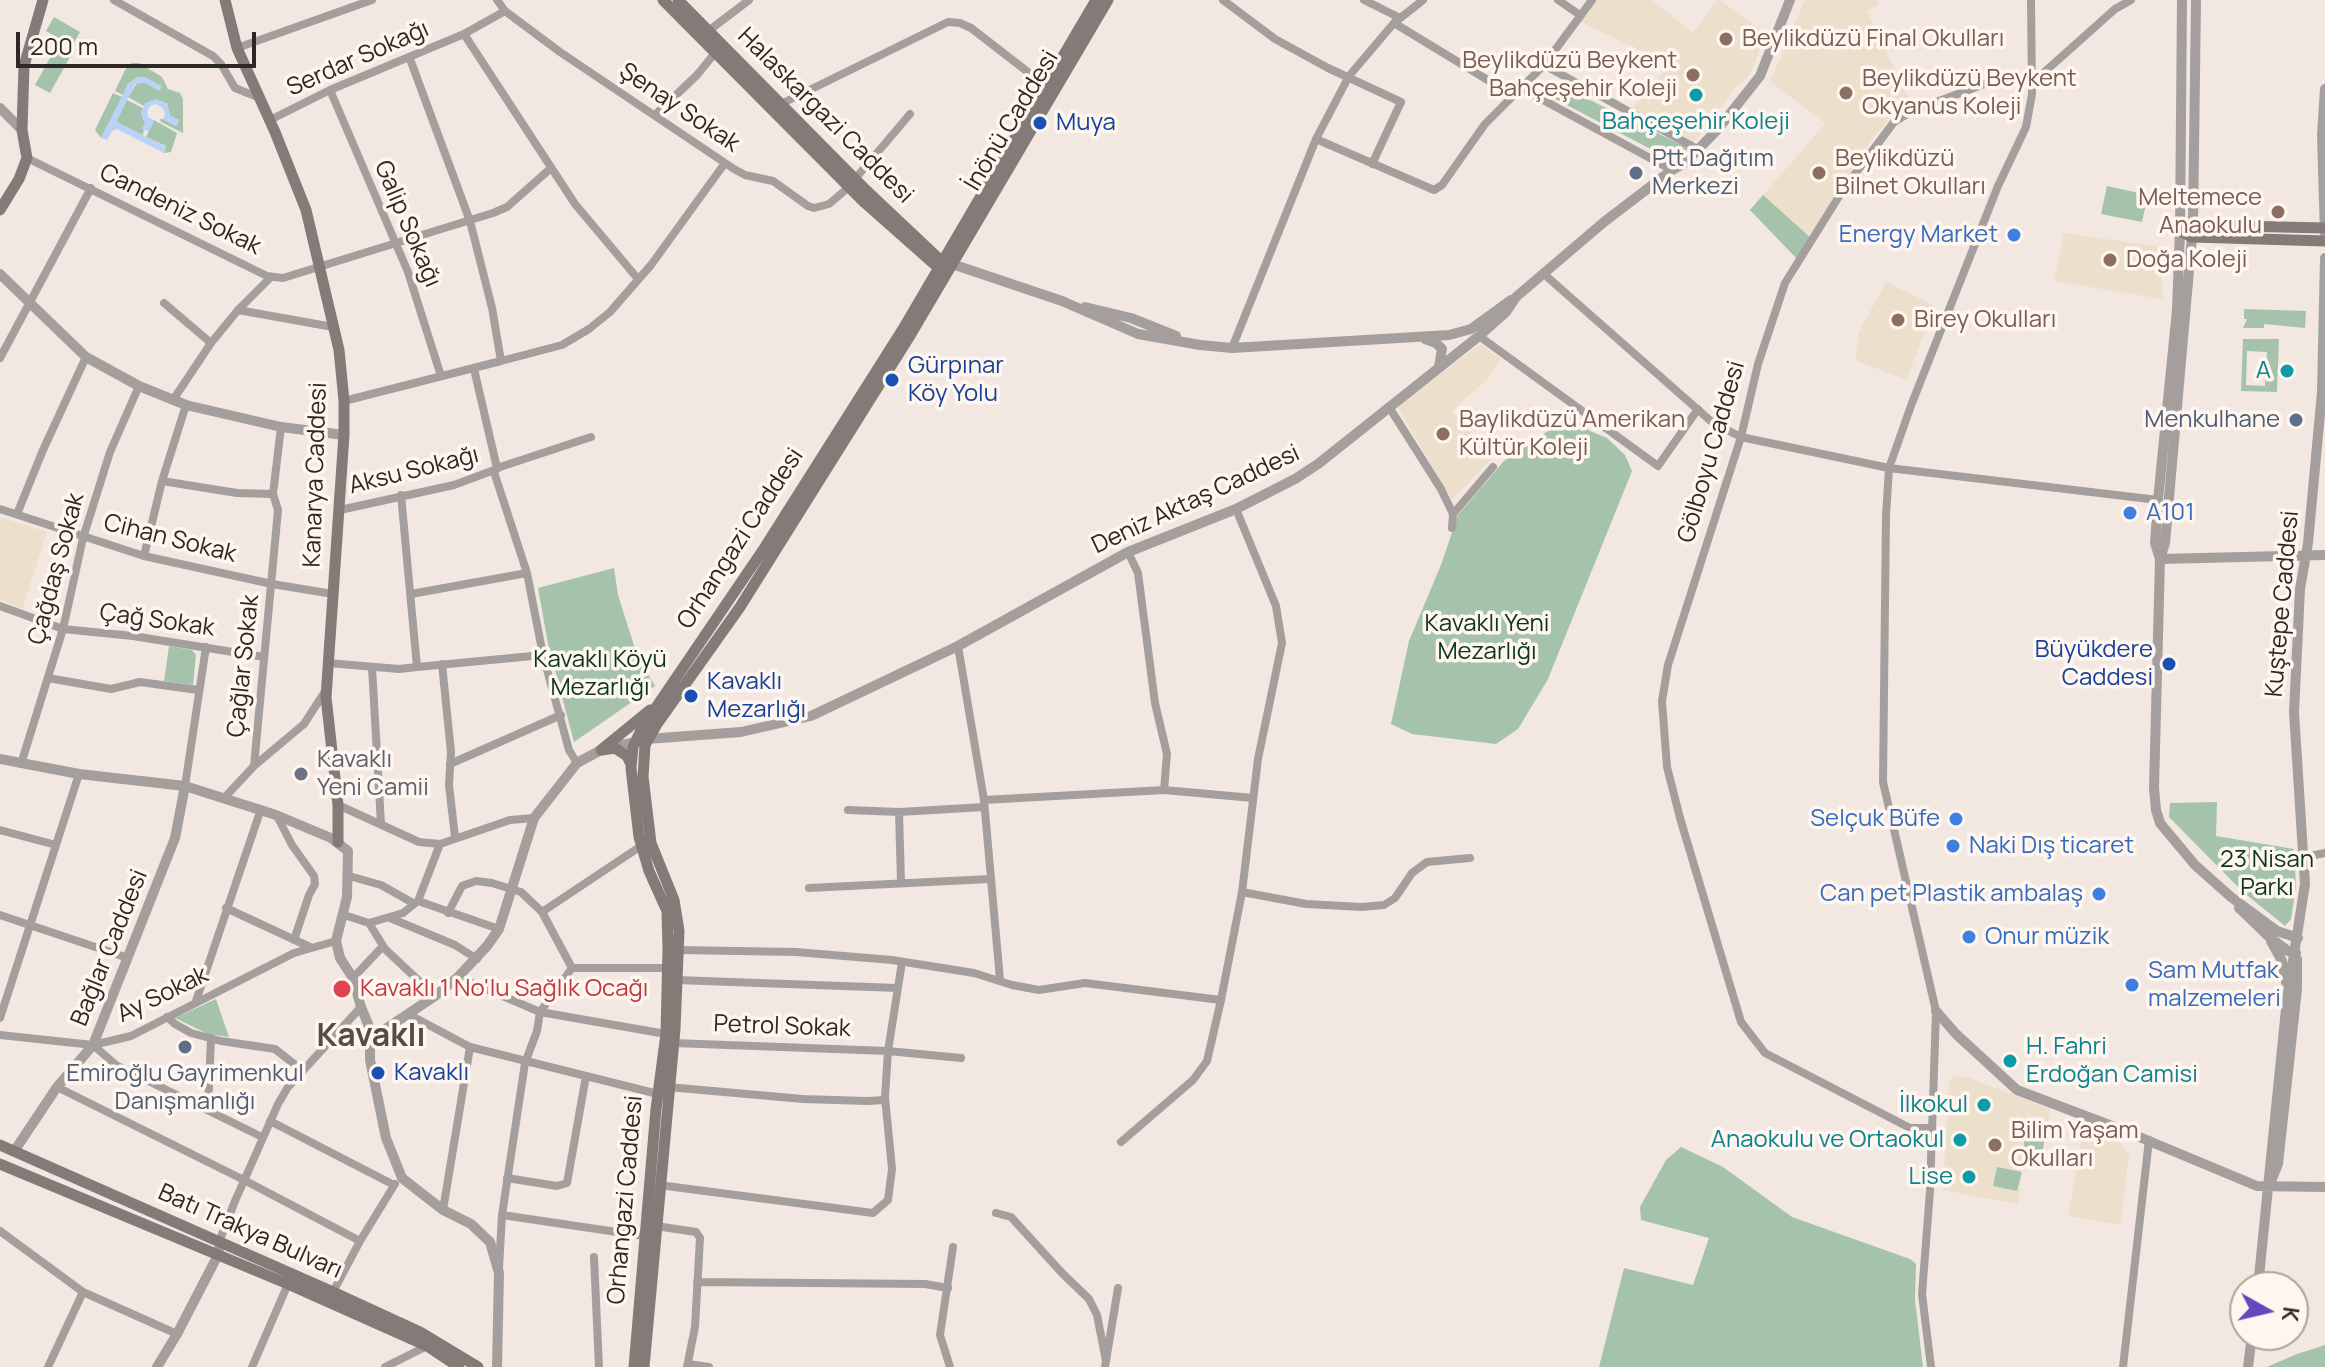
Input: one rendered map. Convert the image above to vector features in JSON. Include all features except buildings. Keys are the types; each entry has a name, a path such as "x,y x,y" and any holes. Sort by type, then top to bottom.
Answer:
{"main road":[{"path":"0,210 19,179 27,158 22,130 24,66 43,0"},
{"path":"663,0 704,34 715,53 945,267"},
{"name":"Halaskargazi Caddesi","path":"678,0 704,34 776,107"},
{"name":"İnönü Caddesi","path":"1076,46 1108,0"},
{"path":"1076,46 1092,2"},
{"name":"Kanarya Caddesi","path":"226,6 237,48 306,210 339,350 344,435 326,690 338,805 338,842"},
{"name":"Orhangazi Caddesi","path":"634,1367 644,1236 670,1039 678,950 676,909 654,856 648,825 643,768 647,739 780,533 881,368 907,332 1076,46"},
{"path":"2180,231 2325,233"},
{"name":"Orhangazi Caddesi","path":"670,1039 667,911 641,846 631,764 634,742 660,702 730,612"},
{"path":"601,750 660,702"},
{"path":"601,750 615,748 627,756 631,764"},
{"name":"Orhangazi Caddesi","path":"644,1367 659,1185 663,1091"},
{"name":"Batı Trakya Bulvarı","path":"0,1145 420,1332 478,1367"},
{"path":"2,1169 2,1154 6,1150 15,1150"},
{"name":"Batı Trakya Bulvarı","path":"2,1169 288,1284 360,1319 427,1346 459,1367"}],"street":[{"path":"114,0 213,56 235,88 260,98"},
{"path":"216,0 226,6"},
{"path":"237,48 372,0"},
{"name":"Şenay Sokak","path":"497,0 505,11 560,52 745,175 773,181 814,208 829,204 852,183"},
{"path":"704,34 749,0"},
{"path":"1223,0 1275,39 1401,102 1372,164"},
{"path":"1364,0 1514,96"},
{"path":"1232,348 1316,139 1349,76 1397,21 1423,0"},
{"path":"1558,0 1580,15"},
{"path":"1316,139 1434,190 1442,185 1485,124 1544,65 1592,0"},
{"name":"Deniz Aktaş Caddesi","path":"577,763 601,750 647,739 728,733 795,721 958,646 1128,552 1236,509 1295,479 1479,336 1506,312 1516,297 1604,222 1699,150 1760,76 1790,0"},
{"path":"1931,1367 1922,1294 1930,1191 1936,1011 1883,782 1889,468 1998,186 2026,127 2032,94 2031,0"},
{"path":"2032,76 2040,76 2047,71 2115,9 2131,0"},
{"path":"2182,0 2180,231 2163,501 2165,543 2160,559 2154,774 2156,810 2160,823 2175,844 2268,936 2288,951 2296,953"},
{"path":"2163,501 2193,231 2196,0"},
{"name":"Serdar Sokağı","path":"270,120 330,90 464,34 505,11"},
{"path":"776,107 948,22 971,28 1050,89"},
{"path":"464,34 575,204 638,279"},
{"path":"655,115 715,53"},
{"path":"410,59 470,221 492,308 501,361"},
{"path":"1544,65 1699,150"},
{"name":"Gölboyu Caddesi","path":"1931,1128 1910,1128 1765,1053 1741,1022 1667,767 1662,701 1668,665 1741,437 1758,364 1785,283 1843,190 1894,122 1912,111 1998,79 2032,76"},
{"path":"1521,88 1672,170"},
{"path":"2325,89 2322,109 2325,233"},
{"name":"Galip Sokağı","path":"330,90 359,163 397,244 417,296 441,376"},
{"path":"0,108 22,130"},
{"path":"852,183 910,114"},
{"name":"Candeniz Sokak","path":"27,158 271,277 283,278 507,207 551,168"},
{"path":"344,401 474,369 562,345 576,338 610,312 725,163"},
{"path":"0,358 91,188"},
{"name":"Kuştepe Caddesi","path":"2296,953 2305,884 2305,857 2294,712 2300,589 2324,392 2325,258"},
{"path":"945,267 1131,318 1200,345 1232,348 1449,335 1471,329 1516,297"},
{"path":"0,274 86,357 139,386 186,405 281,427 344,435"},
{"path":"1545,275 1713,423 1741,437 1889,468 2163,501"},
{"path":"173,400 211,343 271,277"},
{"path":"164,303 211,343"},
{"path":"238,310 333,327"},
{"path":"1479,336 1658,466 1698,409"},
{"path":"1411,338 1423,338 1440,345 1443,354 1439,367"},
{"path":"17,514 86,357"},
{"path":"372,1038 435,996 477,959 499,929 534,818 577,763 569,750 543,655 527,573 496,470 474,369"},
{"name":"Çağdaş Sokak","path":"21,764 63,629 83,538 110,452 139,386"},
{"path":"144,556 162,481 186,405"},
{"path":"1389,407 1441,489 1453,514 1452,528"},
{"name":"Çağlar Sokak","path":"254,766 278,510 273,494 281,427"},
{"name":"Aksu Sokağı","path":"340,510 454,485 591,437"},
{"path":"1453,514 1493,467"},
{"path":"162,481 237,493 273,494"},
{"path":"401,495 417,667"},
{"name":"Cihan Sokak","path":"0,509 144,556 333,594"},
{"path":"1121,1142 1193,1080 1207,1061 1242,892 1258,759 1282,643 1276,606 1236,509"},
{"path":"1128,552 1138,573 1155,703 1167,754 1164,790"},
{"path":"2160,559 2325,555"},
{"path":"411,594 527,573"},
{"name":"Çağ Sokak","path":"0,606 63,629 133,636 264,657"},
{"path":"958,646 984,804 1000,980"},
{"path":"185,786 206,647"},
{"path":"328,663 417,667 543,655"},
{"path":"442,664 455,837"},
{"path":"372,667 381,824"},
{"path":"48,678 111,689 140,682 198,690"},
{"path":"304,724 326,690"},
{"path":"225,797 254,766 304,724 318,714 327,715"},
{"path":"450,764 561,715"},
{"path":"0,759 79,774 185,786 261,809 338,842 348,851 349,876 344,915 336,941 340,958 353,978 372,1038 370,1060 378,1106 398,1182 360,1241 333,1292"},
{"path":"0,1018 79,774"},
{"name":"Bağlar Caddesi","path":"15,1150 57,1087 93,1045 175,838 185,786"},
{"path":"848,810 899,812 1164,790 1253,798"},
{"path":"338,805 419,842 440,844 510,820 534,818"},
{"path":"196,1001 261,809"},
{"path":"899,812 901,883"},
{"path":"276,815 314,876 315,884 294,940"},
{"path":"0,830 56,845"},
{"path":"344,915 369,923 403,913 415,902 440,844"},
{"path":"542,912 641,846"},
{"path":"2305,857 2325,853"},
{"path":"1242,892 1306,904 1384,905 1395,898 1412,873 1427,862 1470,858"},
{"path":"349,876 381,885 415,902 499,929"},
{"path":"809,888 990,879"},
{"path":"448,913 462,886 476,881 521,892 542,912 572,968"},
{"path":"2231,897 2282,934 2298,938"},
{"path":"226,908 310,947"},
{"path":"0,915 128,958"},
{"path":"390,918 455,945 477,959"},
{"path":"369,923 383,946 435,996"},
{"path":"2268,936 2282,961 2287,999"},
{"name":"Ay Sokak","path":"0,1035 93,1045 131,1036 196,1001 310,947 336,941"},
{"path":"353,978 383,946"},
{"path":"678,950 796,952 902,962 974,973 1039,990 1085,983 1221,1000"},
{"path":"2260,1271 2287,999 2296,953"},
{"path":"2269,1186 2278,1164 2299,969 2296,953"},
{"path":"659,1185 873,1213 888,1200 892,1169 885,1097 888,1051 902,962"},
{"path":"572,968 668,968"},
{"path":"495,1367 502,1215 525,1063 537,1031 540,1012 572,968"},
{"name":"Petrol Sokak","path":"458,977 540,1012 670,1039 961,1058"},
{"path":"676,980 898,988"},
{"path":"157,1367 218,1255 219,1242 244,1180 288,1087 361,1007"},
{"path":"1936,1011 1956,1034 2017,1090 2149,1140 2257,1186 2325,1187"},
{"path":"408,1014 470,1047 525,1063 663,1091 867,1101 885,1097"},
{"path":"167,1017 185,1030 211,1038 275,1049 303,1071"},
{"path":"208,1109 211,1038"},
{"path":"93,1045 116,1065 262,1137"},
{"path":"443,1210 470,1047"},
{"path":"507,1178 557,1186 567,1183 586,1076"},
{"path":"57,1087 360,1241"},
{"path":"270,1121 398,1182 471,1224 490,1242 499,1273"},
{"path":"2123,1367 2149,1140"},
{"path":"996,1213 1011,1217 1089,1299 1097,1315 1105,1364"},
{"path":"502,1215 644,1236"},
{"path":"656,1226 696,1232 700,1238 695,1327 688,1365 709,1367"},
{"path":"0,1231 83,1292 177,1334"},
{"path":"950,1367 940,1335 953,1247"},
{"path":"594,1257 599,1367"},
{"path":"697,1282 925,1284 948,1288"},
{"path":"252,1367 288,1284"},
{"path":"1105,1364 1118,1288"},
{"path":"49,1367 83,1292"},
{"path":"385,1367 427,1346"}],"shaded area":[{"name":"Beylikdüzü Beykent Bahçeşehir Koleji","path":"1592,0 1652,0 1693,33 1720,0 1765,33 1754,66 1746,79 1691,146 1629,112 1670,64 1576,20"},
{"path":"1805,0 1877,0 1878,5 1867,11 1912,105 1892,115 1865,148 1870,152 1799,261 1750,210 1826,123 1770,82"},
{"name":"Doğa Koleji","path":"2064,233 2161,247 2162,299 2054,281"},
{"name":"Birey Okulları","path":"1886,282 1935,306 1906,380 1855,360 1859,332"},
{"name":"Baylikdüzü Amerikan Kültür Koleji","path":"1481,344 1501,359 1490,376 1452,411 1492,458 1452,500 1397,406"},
{"path":"0,517 47,532 22,609 0,599"},
{"name":"Bilim Yaşam Okulları","path":"1954,1076 1969,1078 2050,1109 2040,1166 2022,1165 2018,1204 1943,1190 1949,1080"},
{"path":"2084,1127 2121,1143 2129,1154 2120,1225 2068,1216"}],"green space":[{"path":"54,17 80,32 72,46 46,31"},
{"path":"55,49 70,57 50,93 35,85"},
{"path":"139,63 162,77 168,89 180,93 183,99 183,133 161,122 160,119 163,119 176,126 179,120 170,116 167,103 146,103 144,106 128,97 137,83 144,82 160,91 145,77 137,77 128,84 123,95 115,91 127,66"},
{"path":"1549,80 1690,149 1677,163 1542,92"},
{"path":"113,93 122,97 101,138 95,130"},
{"path":"127,100 143,108 143,135 118,123"},
{"path":"154,120 177,133 171,152 164,153 166,146 146,137"},
{"path":"2107,186 2148,195 2142,222 2101,214"},
{"path":"1763,195 1812,239 1799,261 1750,210"},
{"path":"2244,309 2306,311 2305,328 2264,324 2264,328 2243,328 2247,319 2244,319"},
{"path":"2243,339 2279,339 2277,392 2241,391","holes":["2247,351 2267,352 2265,386 2246,385"]},
{"name":"Kavaklı Yeni Mezarlığı","path":"1570,416 1590,431 1607,438 1625,455 1632,471 1548,679 1518,729 1496,744 1412,734 1391,724 1409,641 1458,515 1504,461"},
{"name":"Kavaklı Köyü Mezarlığı","path":"614,568 618,595 638,658 655,686 574,742 548,644 538,588"},
{"path":"169,646 192,650 196,655 193,685 164,681"},
{"name":"23 Nisan Parkı","path":"2217,802 2216,836 2294,849 2296,886 2291,919 2285,926 2242,891 2169,817 2170,803"},
{"path":"216,999 229,1037 208,1034 175,1018"},
{"path":"2026,1124 2047,1126 2040,1166 2022,1165"},
{"path":"1681,1147 1723,1167 1792,1217 1910,1259 1916,1264 1915,1300 1923,1367 1599,1367 1624,1268 1693,1285 1709,1238 1641,1220 1640,1207 1666,1160"},
{"path":"1997,1167 2022,1172 2017,1191 1993,1186"},
{"path":"2325,1345 2325,1367 2267,1367 2297,1354"}],"water":[{"path":"137,77 145,77 162,86 160,91 144,83 135,84 117,120 166,147 164,153 117,129 107,140 101,138 128,84"},
{"path":"156,99 167,103 170,116 179,120 177,126 163,119 163,108 156,104 147,111 148,117 154,120 149,132 142,129 145,123 141,113 145,103"}],"place":[{"name":"Beylikdüzü Final Okulları","path":"1726,39"},
{"name":"Beylikdüzü Beykent Bahçeşehir Koleji","path":"1693,75"},
{"name":"Beylikdüzü Beykent Okyanus Koleji","path":"1846,93"},
{"name":"Bahçeşehir Koleji","path":"1696,95"},
{"name":"Muya","path":"1040,123"},
{"name":"Ptt Dağıtım Merkezi","path":"1636,173"},
{"name":"Beylikdüzü Bilnet Okulları","path":"1819,173"},
{"name":"Meltemece Anaokulu","path":"2278,212"},
{"name":"Energy Market","path":"2014,235"},
{"name":"Doğa Koleji","path":"2110,260"},
{"name":"Birey Okulları","path":"1898,320"},
{"name":"A","path":"2287,371"},
{"name":"Gürpınar Köy Yolu","path":"892,380"},
{"name":"Menkulhane","path":"2296,420"},
{"name":"Baylikdüzü Amerikan Kültür Koleji","path":"1443,434"},
{"name":"A101","path":"2130,513"},
{"name":"Büyükdere Caddesi","path":"2169,664"},
{"name":"Kavaklı Mezarlığı","path":"691,696"},
{"name":"Kavaklı Yeni Camii","path":"301,774"},
{"name":"Selçuk Büfe","path":"1956,819"},
{"name":"Naki Dış ticaret","path":"1953,846"},
{"name":"Can pet Plastik ambalaş","path":"2099,894"},
{"name":"Onur müzik","path":"1969,937"},
{"name":"Sam Mutfak malzemeleri","path":"2132,985"},
{"name":"Kavaklı 1 No'lu Sağlık Ocağı","path":"342,989"},
{"name":"Emiroğlu Gayrimenkul Danışmanlığı","path":"185,1047"},
{"name":"H. Fahri Erdoğan Camisi","path":"2010,1061"},
{"name":"Kavaklı","path":"378,1073"},
{"name":"İlkokul","path":"1984,1105"},
{"name":"Anaokulu ve Ortaokul","path":"1960,1140"},
{"name":"Bilim Yaşam Okulları","path":"1995,1145"},
{"name":"Lise","path":"1969,1177"}],"district":[{"name":"Kavaklı","path":"371,1037"}]}
